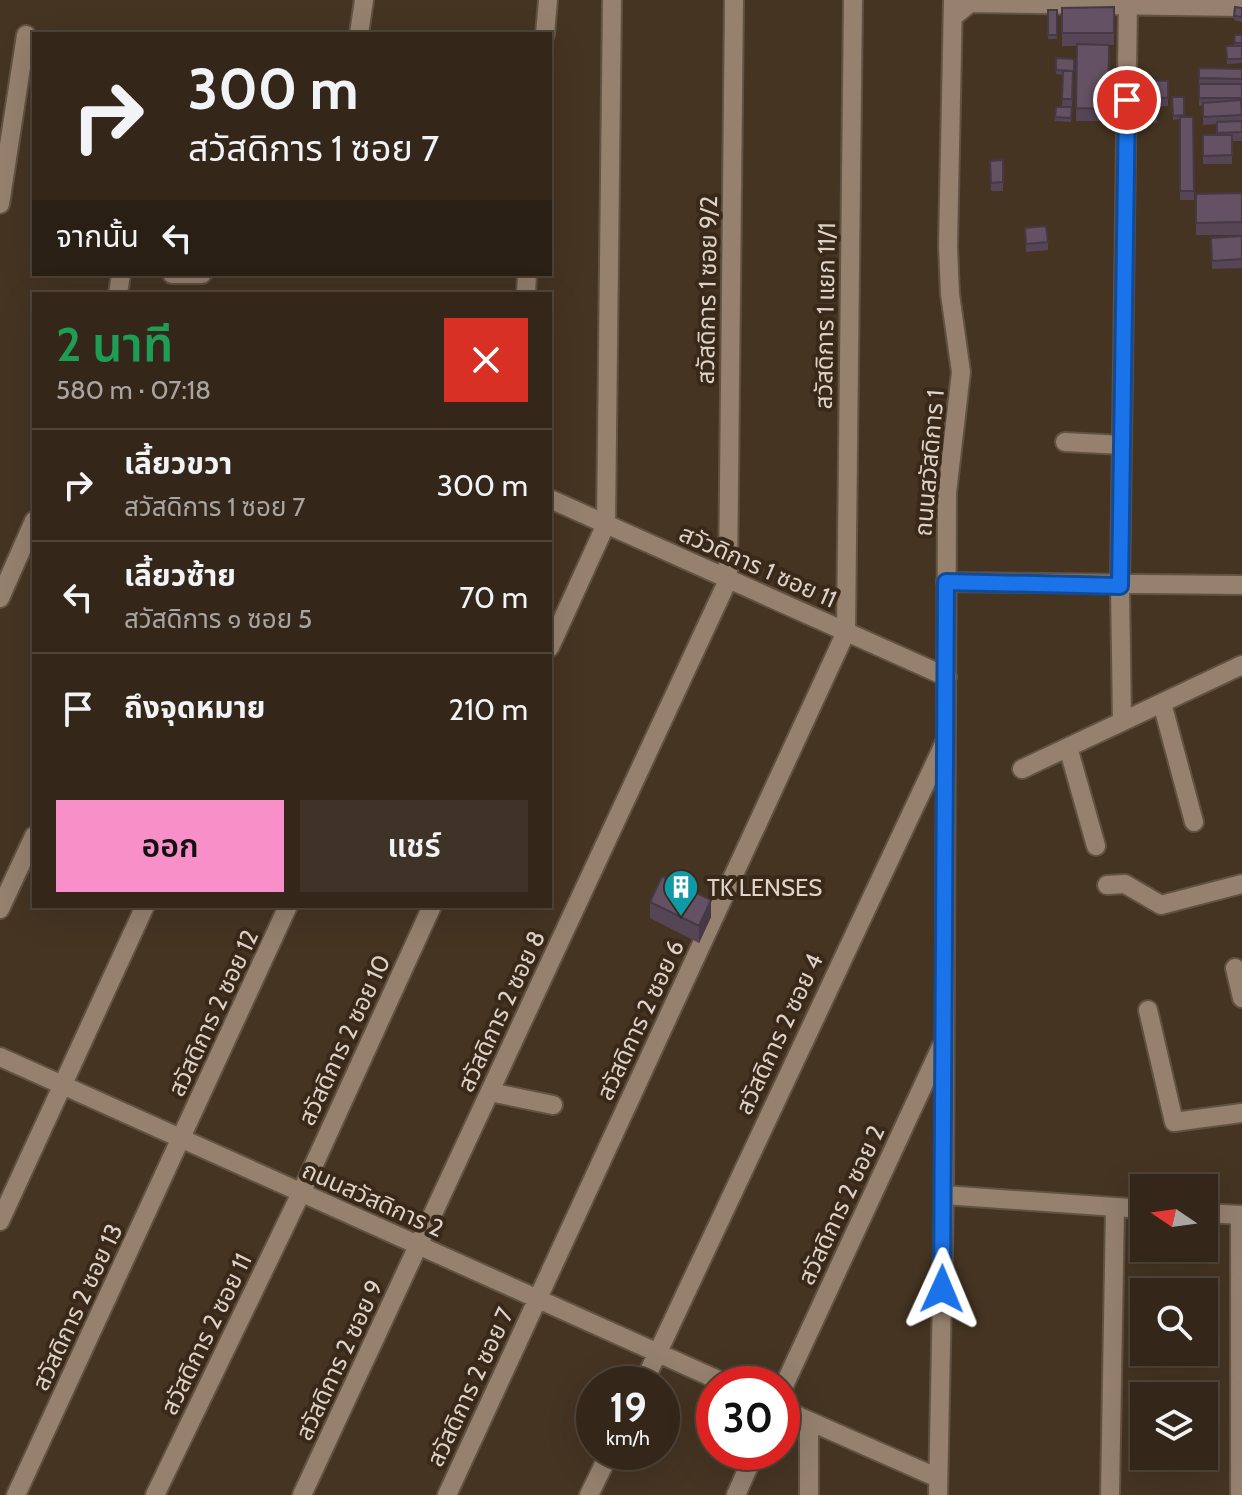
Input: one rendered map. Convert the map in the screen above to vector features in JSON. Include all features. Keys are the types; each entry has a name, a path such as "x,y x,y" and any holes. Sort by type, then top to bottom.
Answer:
{"street":[{"path":"359,32 364,0"},
{"path":"545,32 548,0"},
{"path":"552,643 606,524 612,0"},
{"name":"สวัสดิการ 1 ซอย 9/2","path":"728,580 734,0"},
{"name":"สวัสดิการ 1 แยก 11/1","path":"846,632 853,0"},
{"name":"ถนนสวัสดิการ 1","path":"938,1486 944,1195 947,493 961,372 950,294 948,246 953,9 970,3 1242,7"},
{"path":"1122,721 1120,586 1128,3"},
{"path":"0,204 26,35"},
{"path":"1065,442 1122,445"},
{"name":"สวัวดิการ 1 ซอย 11","path":"552,500 947,677"},
{"path":"0,598 32,526"},
{"name":"สวัสดิการ 2 ซอย 8","path":"419,1246 728,580"},
{"path":"946,582 1242,585"},
{"name":"สวัสดิการ 2 ซอย 6","path":"537,1299 846,632"},
{"path":"1022,769 1242,665"},
{"path":"1162,703 1194,822"},
{"name":"สวัสดิการ 2 ซอย 4","path":"652,1366 947,738"},
{"path":"1068,747 1096,846"},
{"path":"0,909 32,840"},
{"path":"1107,885 1125,884 1161,905 1242,884"},
{"path":"0,1221 144,908"},
{"name":"สวัสดิการ 2 ซอย 12","path":"181,1140 287,908"},
{"name":"สวัสดิการ 2 ซอย 10","path":"301,1193 431,908"},
{"path":"1235,968 1242,998"},
{"path":"1148,1010 1174,1122 1242,1113"},
{"name":"สวัสดิการ 2 ซอย 2","path":"793,1366 944,1041"},
{"name":"ถนนสวัสดิการ 2","path":"0,1057 696,1370"},
{"path":"490,1092 553,1105"},
{"name":"สวัสดิการ 2 ซอย 13","path":"16,1495 181,1140"},
{"name":"สวัสดิการ 2 ซอย 11","path":"155,1495 301,1193"},
{"path":"944,1195 1130,1209"},
{"path":"1110,1495 1115,1208"},
{"path":"1218,1214 1241,1215 1240,1495"},
{"name":"สวัสดิการ 2 ซอย 9","path":"302,1495 419,1246"},
{"name":"สวัสดิการ 2 ซอย 7","path":"447,1495 537,1299"},
{"path":"800,1417 938,1486"},
{"path":"809,1421 809,1495"},
{"path":"589,1495 601,1470"},
{"path":"736,1495 747,1470"}],"building":[{"path":"1114,7 1114,33 1062,33 1062,8"},
{"path":"1235,7 1242,8 1242,17 1234,16"},
{"path":"1048,10 1057,10 1057,35 1048,35"},
{"path":"1235,35 1242,35 1242,43 1234,43"},
{"path":"1077,44 1109,45 1108,109 1076,108"},
{"path":"1226,46 1242,46 1242,59 1227,59"},
{"path":"1056,58 1074,59 1074,71 1056,70"},
{"path":"1199,68 1242,69 1242,79 1199,78"},
{"path":"1063,71 1073,71 1072,99 1062,99"},
{"path":"1145,80 1168,81 1168,98 1144,97"},
{"path":"1199,84 1242,84 1242,98 1199,98"},
{"path":"1172,97 1184,97 1184,115 1173,116"},
{"path":"1241,100 1242,115 1203,117 1203,103"},
{"path":"1056,107 1072,107 1071,118 1055,117"},
{"path":"1150,109 1157,109 1157,119 1151,119"},
{"path":"1180,117 1193,117 1194,191 1180,191"},
{"path":"1242,121 1242,132 1217,133 1217,122"},
{"path":"1203,135 1232,135 1232,155 1203,156"},
{"path":"1003,160 1003,182 991,183 990,161"},
{"path":"1242,193 1242,222 1196,223 1196,194"},
{"path":"1046,226 1048,242 1026,244 1025,228"},
{"path":"1242,236 1242,259 1212,261 1211,238"},
{"path":"662,876 711,900 699,926 650,902"}],"place":[{"name":"TK LENSES","path":"681,918"}],"route":[{"path":"942,1289 946,582 1120,586 1127,100"}]}
